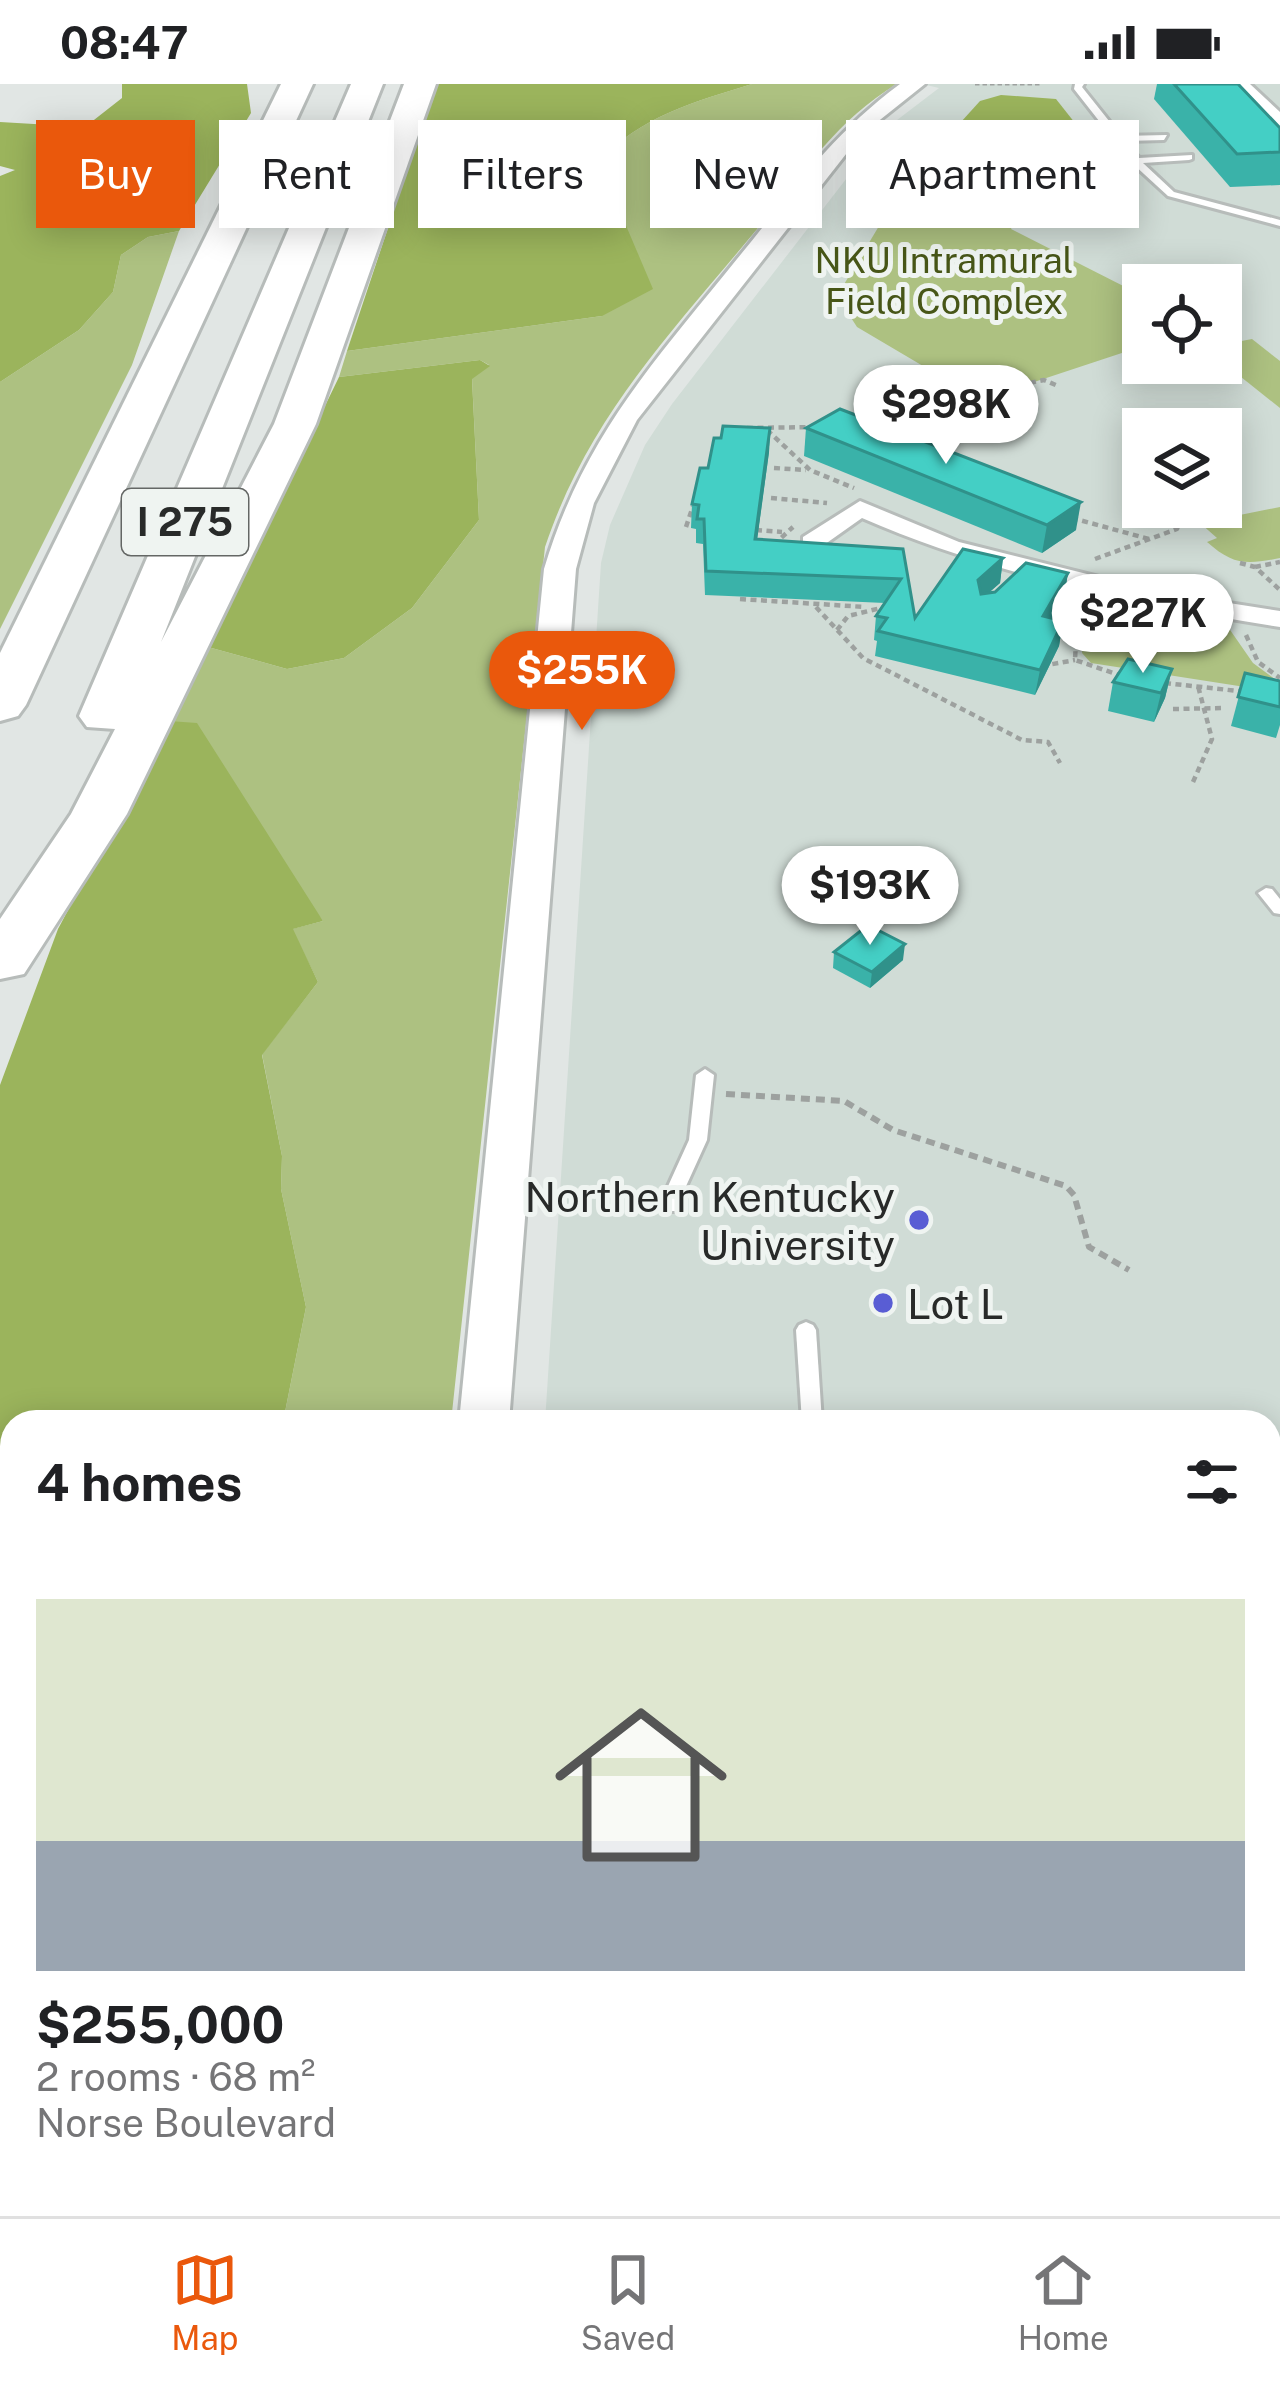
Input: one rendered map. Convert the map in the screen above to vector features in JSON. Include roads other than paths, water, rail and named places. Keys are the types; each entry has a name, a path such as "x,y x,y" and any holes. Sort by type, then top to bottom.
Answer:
{"highway":[{"name":"I 275","path":"0,704 297,84"},
{"name":"I 275","path":"2,964 367,84"},
{"path":"2,964 99,814 295,424 420,84"}],"street":[{"path":"485,1410 560,569 569,532 593,472 624,418 853,130 914,84"},
{"path":"1240,84 1280,122"},
{"path":"793,547 848,506 1021,574 1058,573 1237,615 1280,619"}],"lane":[{"path":"1080,84 1077,87 1102,120"},
{"path":"1139,138 1164,137"},
{"path":"1139,161 1189,158"},
{"path":"1139,165 1171,194 1280,223"},
{"path":"1266,893 1280,909"},
{"path":"668,1206 698,1140 704,1085"},
{"path":"806,1330 811,1410"}],"place":[{"name":"Northern Kentucky University","path":"919,1220"},
{"name":"Lot L","path":"883,1303"}],"park label":[{"name":"NKU Intramural Field Complex","path":"944,280"}]}
